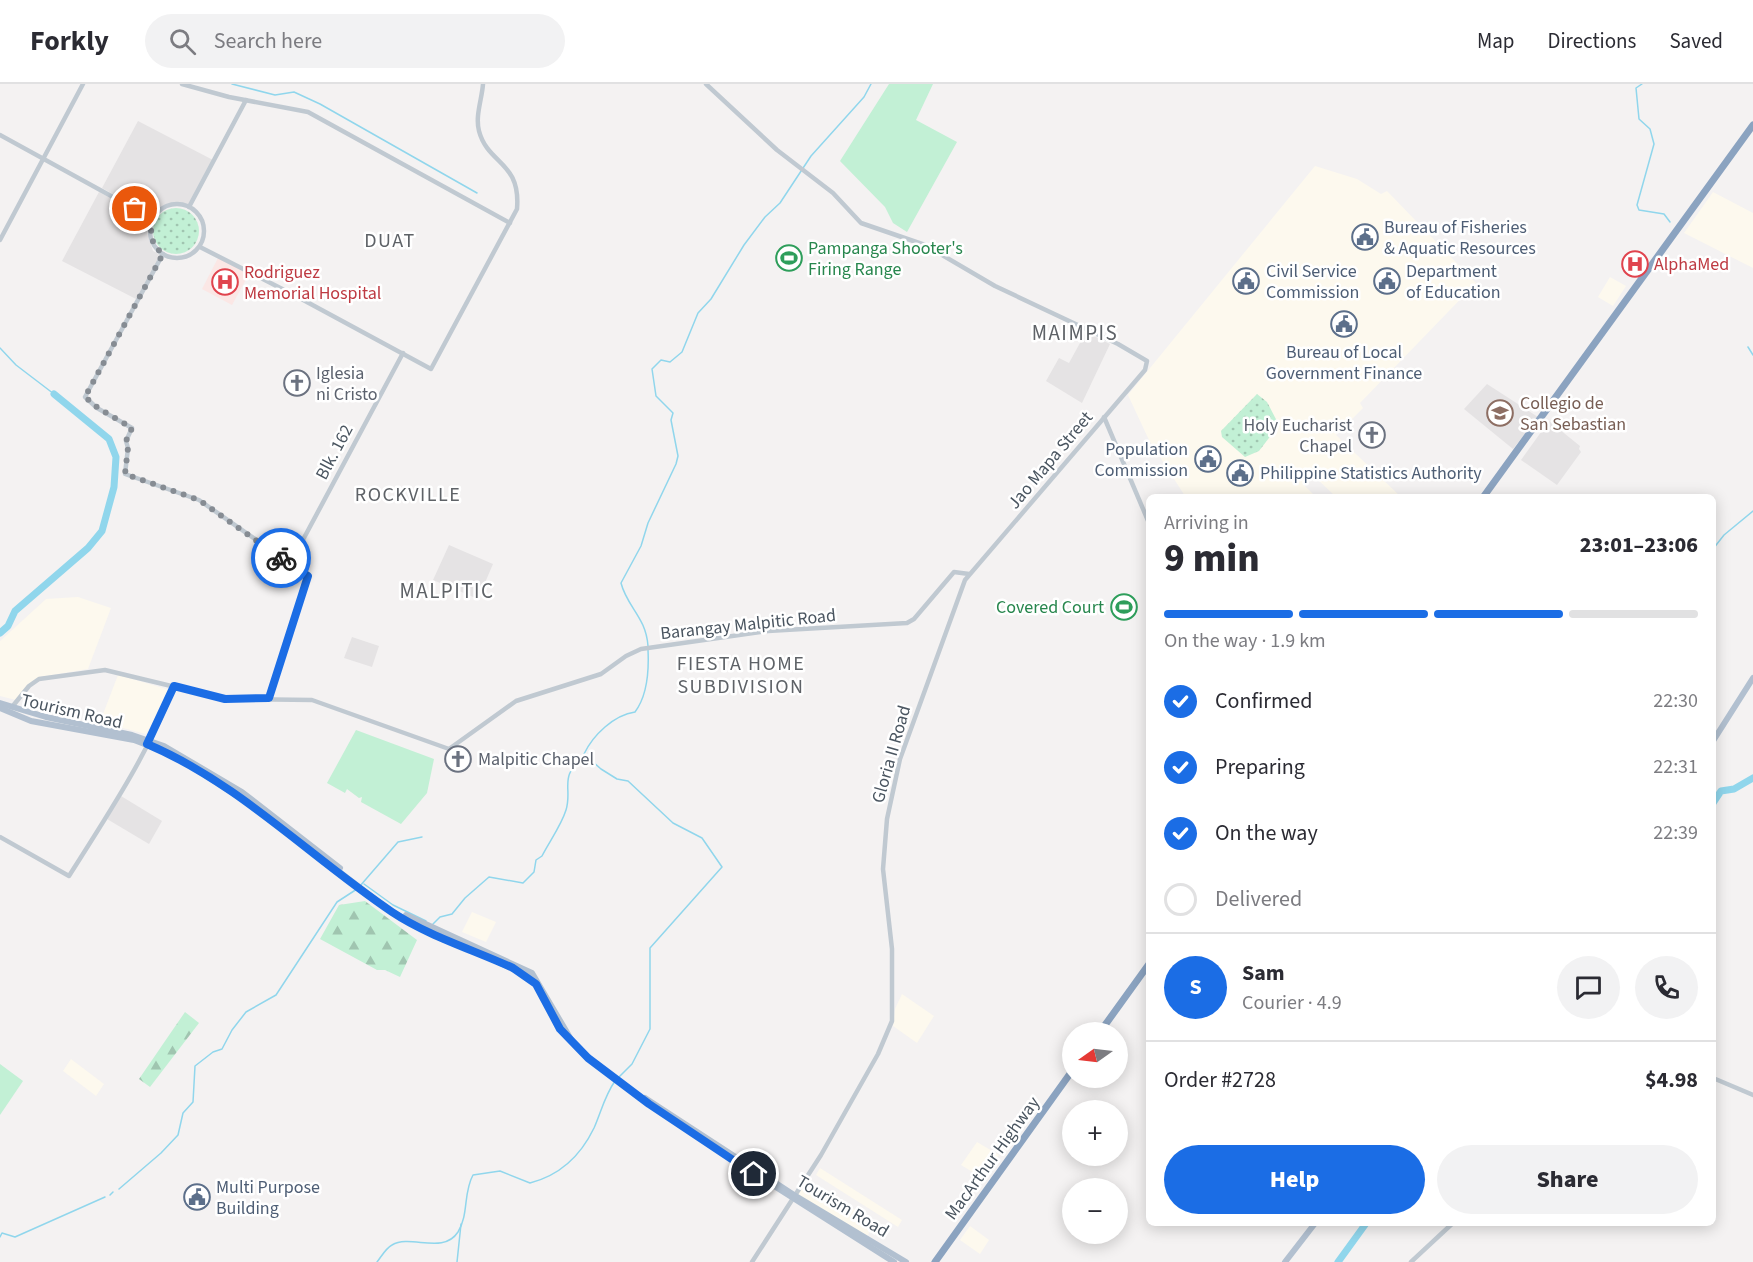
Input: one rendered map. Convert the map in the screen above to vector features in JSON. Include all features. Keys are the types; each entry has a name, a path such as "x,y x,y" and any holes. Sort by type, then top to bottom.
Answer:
{"highway":[{"path":"1485,494 1753,125"},
{"path":"1107,1022 1146,968"},
{"name":"MacArthur Highway","path":"935,1262 1062,1085"}],"main road":[{"path":"1716,736 1753,678"},
{"name":"Tourism Road","path":"0,707 148,742 189,759 242,792 361,887 404,914 532,973 572,1041 588,1058 644,1098 682,1120 792,1196 894,1262"},
{"name":"Tourism Road","path":"792,1196 906,1262"},
{"path":"1286,1262 1313,1226"}],"street":[{"path":"0,240 83,84"},
{"path":"182,84 308,112 510,223"},
{"path":"200,246 430,369 517,209 515,183 510,171 482,140 478,128 483,84"},
{"name":"Jao Mapa Street","path":"706,84 798,167 833,193 861,223 925,245 995,286 1128,349 1147,361 1145,370 969,574"},
{"path":"189,207 246,100"},
{"path":"0,135 153,219"},
{"path":"177,204 189,207 202,222 204,233 200,246 193,253 176,258 163,254 152,242 150,231 153,219 167,206 177,204"},
{"path":"10,710 29,686 52,675 105,670 225,699 269,698 308,576 199,500 125,474 128,448 126,441 132,428 98,408 85,397 163,254"},
{"name":"Blk. 162","path":"290,564 403,353"},
{"path":"1104,417 1146,516"},
{"name":"Barangay Malpitic Road","path":"269,698 321,702 449,749 516,701 601,674 626,656 641,649 768,631 907,623 914,619 954,572 969,574"},
{"name":"Gloria II Road","path":"792,1196 821,1155 878,1054 892,1021 894,1009 892,949 883,869 889,804 900,759 927,680 969,574"},
{"path":"0,837 69,876 98,832 148,742 174,686"},
{"path":"1716,1079 1753,1095"},
{"path":"752,1262 792,1196"},
{"path":"1411,1262 1450,1226"}],"shaded area":[{"path":"138,121 213,160 189,204 172,203 156,208 151,215 102,188"},
{"path":"1315,166 1357,179 1381,194 1387,191 1476,283 1360,403 1363,408 1336,435 1398,494 1333,494 1314,476 1304,485 1313,494 1184,494 1149,440 1128,395"},
{"path":"99,192 150,219 146,230 153,251 161,255 136,299 62,261"},
{"path":"1713,192 1753,213 1753,268 1684,233"},
{"name":"Rodriguez Memorial Hospital","path":"218,258 249,274 232,305 202,289"},
{"path":"1610,277 1626,286 1613,306 1598,297"},
{"path":"1086,332 1110,344 1082,403 1046,381 1059,358 1069,363"},
{"name":"Collegio de San Sebastian","path":"1487,384 1538,417 1513,449 1464,409"},
{"name":"Collegio de San Sebastian","path":"1549,421 1580,446 1581,452 1557,485 1521,460"},
{"path":"449,545 493,564 478,599 433,580"},
{"path":"78,597 111,608 88,669 40,677 16,700 0,696 0,641 46,599"},
{"path":"352,637 379,646 372,667 344,658"},
{"path":"118,675 170,690 146,734 100,722"},
{"path":"121,796 162,821 149,844 107,819"},
{"path":"472,912 496,922 486,942 462,932"},
{"path":"902,994 934,1016 917,1043 893,1026 895,1009"},
{"path":"71,1059 104,1084 96,1096 63,1071"},
{"path":"977,1142 999,1155 984,1179 961,1165"},
{"path":"820,1168 902,1220 898,1227 816,1175"},
{"path":"803,1180 875,1221 865,1241 793,1197"},
{"path":"970,1226 989,1240 980,1254 960,1240"}],"green space":[{"path":"889,84 933,84 916,120 957,142 907,232 893,223 885,207 840,161"},
{"path":"176,208 185,209 193,214 198,222 198,240 193,248 185,253 176,254 167,253 159,248 154,240 153,231 154,222 159,214 167,209"},
{"path":"1257,394 1267,402 1279,425 1259,451 1245,457 1222,437 1221,431"},
{"path":"356,730 434,759 427,793 401,824 361,802 362,797 359,798 347,789 345,793 327,783"},
{"path":"365,901 417,940 400,977 385,970 377,970 320,939 339,905"},
{"path":"185,1012 199,1023 150,1087 139,1079"},
{"path":"0,1064 23,1081 0,1115"}],"waterway":[{"path":"232,84 275,95 294,92 320,104 477,193"},
{"path":"648,646 644,627 627,599 621,583 641,546 648,523 678,456 671,420 673,413 656,396 652,369 661,360 670,362 682,352 698,313 711,299 744,245 765,217 780,203 811,156 864,97 871,84"},
{"path":"1642,84 1636,88 1639,119 1650,129 1654,144 1637,205 1639,210 1664,214 1670,222"},
{"path":"1748,347 1753,355"},
{"path":"0,348 16,365 54,394"},
{"path":"0,633 8,626 15,611 88,548 102,531 114,487 116,457 109,439 54,394"},
{"path":"1716,545 1724,535 1753,511"},
{"path":"619,1077 632,1064 650,1029 650,948 722,867 702,838 673,823 628,781 617,779 584,754 605,727 619,717 635,712 639,706 646,683 648,650"},
{"path":"433,924 440,917 452,914 465,898 489,877 523,883 534,872 536,860 542,856 566,810 569,776 577,764 586,757"},
{"path":"1716,798 1721,791 1734,789 1753,778"},
{"path":"360,886 398,842 422,837"},
{"path":"364,884 393,905 426,921"},
{"path":"119,1189 161,1153 178,1135 183,1113 193,1102 195,1066 213,1052 222,1049 232,1030 246,1012 276,995 337,902 357,889"},
{"path":"377,1262 388,1248 400,1242 436,1243 452,1239 461,1225 473,1175 500,1171 530,1183 551,1175 569,1163 589,1138 608,1092 615,1081"},
{"path":"110,1195 113,1192"},
{"path":"0,1237 2,1233 15,1237 105,1197"},
{"path":"457,1262 461,1224"},
{"path":"1338,1262 1364,1226"}],"way so far":[{"path":"135,209 153,219 150,231 152,242 163,254 85,397 98,408 132,428 126,441 128,448 125,474 199,500 281,558"}],"place":[{"name":"Bureau of Fisheries & Aquatic Resources","path":"1365,237"},
{"name":"Pampanga Shooter's Firing Range","path":"789,258"},
{"name":"AlphaMed","path":"1635,264"},
{"name":"Civil Service Commission","path":"1246,281"},
{"name":"Department of Education","path":"1387,281"},
{"name":"Rodriguez Memorial Hospital","path":"225,282"},
{"name":"Bureau of Local Government Finance","path":"1344,324"},
{"name":"Iglesia ni Cristo","path":"297,383"},
{"name":"Collegio de San Sebastian","path":"1500,413"},
{"name":"Holy Eucharist Chapel","path":"1372,435"},
{"name":"Population Commission","path":"1208,459"},
{"name":"Philippine Statistics Authority","path":"1240,473"},
{"name":"Covered Court","path":"1124,607"},
{"name":"Malpitic Chapel","path":"458,759"},
{"name":"Multi Purpose Building","path":"197,1197"}],"district":[{"name":"DUAT","path":"390,240"},
{"name":"MAIMPIS","path":"1075,333"},
{"name":"ROCKVILLE","path":"408,494"},
{"name":"MALPITIC","path":"447,591"},
{"name":"FIESTA HOME SUBDIVISION","path":"741,674"}],"route":[{"path":"281,558 308,576 286,638 269,698 225,699 174,686 147,744 188,764 253,806 393,913 513,968 531,979 567,1039 572,1041 588,1058 649,1104 754,1174"}]}
